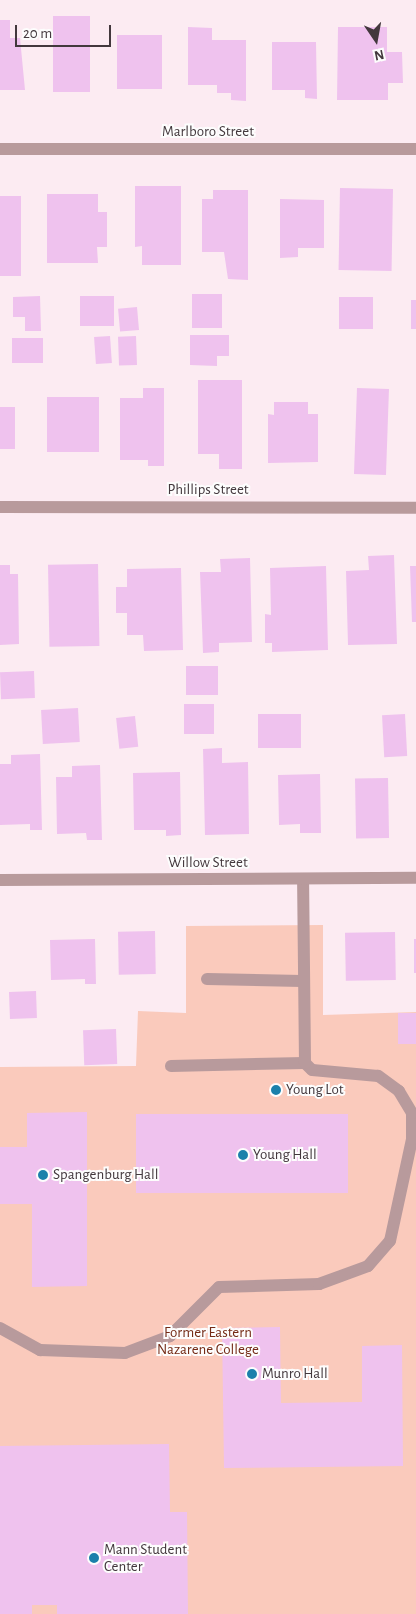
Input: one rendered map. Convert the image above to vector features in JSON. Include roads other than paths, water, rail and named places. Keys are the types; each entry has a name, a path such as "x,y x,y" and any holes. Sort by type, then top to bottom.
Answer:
{"street":[{"name":"Marlboro Street","path":"0,149 416,149"},
{"name":"Phillips Street","path":"0,507 416,508"},
{"name":"Willow Street","path":"0,880 416,878"},
{"path":"0,1328 40,1350 125,1353 170,1336 219,1287 320,1284 368,1266 390,1241 399,1215 412,1113 399,1091 378,1076 312,1070 305,1063 302,981 302,879"},
{"path":"207,979 302,981"},
{"path":"171,1066 305,1063"}],"place":[{"name":"Young Lot","path":"276,1090"},
{"name":"Young Hall","path":"243,1155"},
{"name":"Spangenburg Hall","path":"43,1175"},
{"name":"Munro Hall","path":"252,1374"},
{"name":"Mann Student Center","path":"94,1558"}],"park label":[{"name":"Former Eastern Nazarene College","path":"208,1340"}]}
